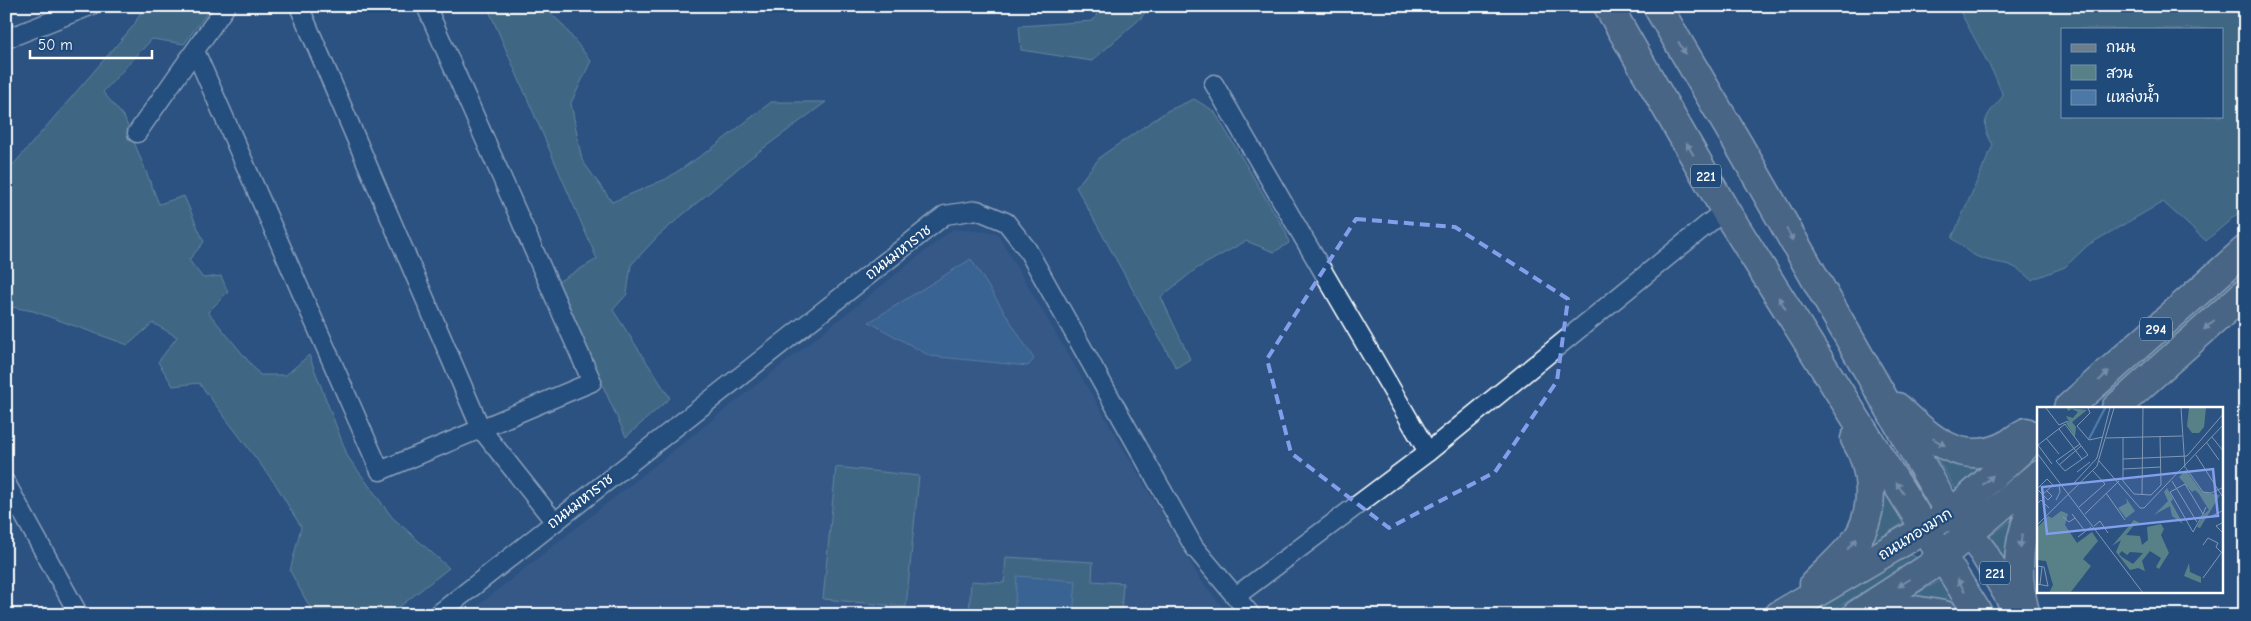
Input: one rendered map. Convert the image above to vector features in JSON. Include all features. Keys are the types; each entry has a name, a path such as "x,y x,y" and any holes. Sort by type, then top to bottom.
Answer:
{"main road":[{"name":"221","path":"1608,6 1726,210 1979,615"},
{"name":"221","path":"1657,6 1940,497 1983,552 2020,615"},
{"name":"294","path":"2069,407 2245,250"},
{"name":"294","path":"2117,407 2245,293"},
{"path":"1787,610 1857,538 1866,516 1870,495 1870,476 1860,446 1822,386 1808,344"},
{"path":"1876,387 1936,441 1951,448 1969,452 1986,452 2004,447 2024,433 2037,427"},
{"name":"ถนนทองมาก","path":"1856,615 1928,568 1943,555 1960,523 2037,436"},
{"name":"ถนนทองมาก","path":"1787,610 1926,529 1960,523 2037,476"},
{"path":"2026,615 2021,597 2017,565 2022,532 2037,498"},
{"path":"1892,615 1908,609 1944,615"}],"street":[{"path":"6,39 90,6"},
{"path":"137,133 226,6"},
{"path":"299,6 481,429 554,521"},
{"path":"195,51 380,471 592,382 426,6"},
{"path":"1214,84 1428,452"},
{"name":"ถนนมหาราช","path":"437,615 945,215 978,210 1006,222 1027,249 1194,546 1251,615"},
{"path":"1236,596 1428,452 1726,210"},
{"path":"6,482 79,615"}],"highlighted area":[{"path":"1356,219 1455,227 1568,299 1557,381 1495,472 1389,528 1291,453 1267,359"}],"shaded area":[{"path":"953,229 997,233 1200,579 1229,615 466,615"}],"green space":[{"path":"144,6 212,6 184,44 152,39 103,92 124,117 159,204 184,196 204,242 189,260 203,278 221,276 228,292 208,312 260,375 286,375 309,355 348,457 392,517 449,568 389,615 314,615 290,571 301,527 276,485 199,383 173,386 158,362 177,337 153,323 128,345 33,311 6,306 6,173 134,25"},
{"path":"487,6 543,6 561,23 591,61 571,103 582,160 612,202 666,179 711,149 771,102 826,102 749,159 659,235 631,265 627,294 613,310 670,398 626,437 556,283 597,259"},
{"path":"1101,6 1150,6 1141,18 1092,61 1021,50 1019,26 1093,21"},
{"path":"1957,6 2245,6 2245,207 2206,241 2163,202 2088,245 2065,267 2031,280 2011,266 1975,256 1952,238 1993,145 1986,130 1986,119 2003,96 1995,76"},
{"path":"1194,99 1214,111 1286,232 1289,243 1274,252 1246,241 1196,269 1161,297 1190,359 1176,368 1076,187 1101,156 1167,111"},
{"path":"2245,265 2245,279 2200,320 2091,407 2084,407"},
{"path":"1932,451 1992,461 1957,491"},
{"path":"836,467 919,476 906,607 823,599"},
{"path":"1882,480 1908,520 1866,547"},
{"path":"2018,515 2010,583 1985,540"},
{"path":"1909,554 1916,557 1914,561 1825,615 1802,615"},
{"path":"1006,557 1093,562 1092,581 1123,583 1121,615 969,615 971,581 1004,583"},
{"path":"1941,580 1963,615 1951,605 1909,598"}],"water":[{"path":"971,259 1034,359 1028,366 930,356 869,322"},
{"path":"1017,576 1076,581 1073,615 1014,615"}]}
